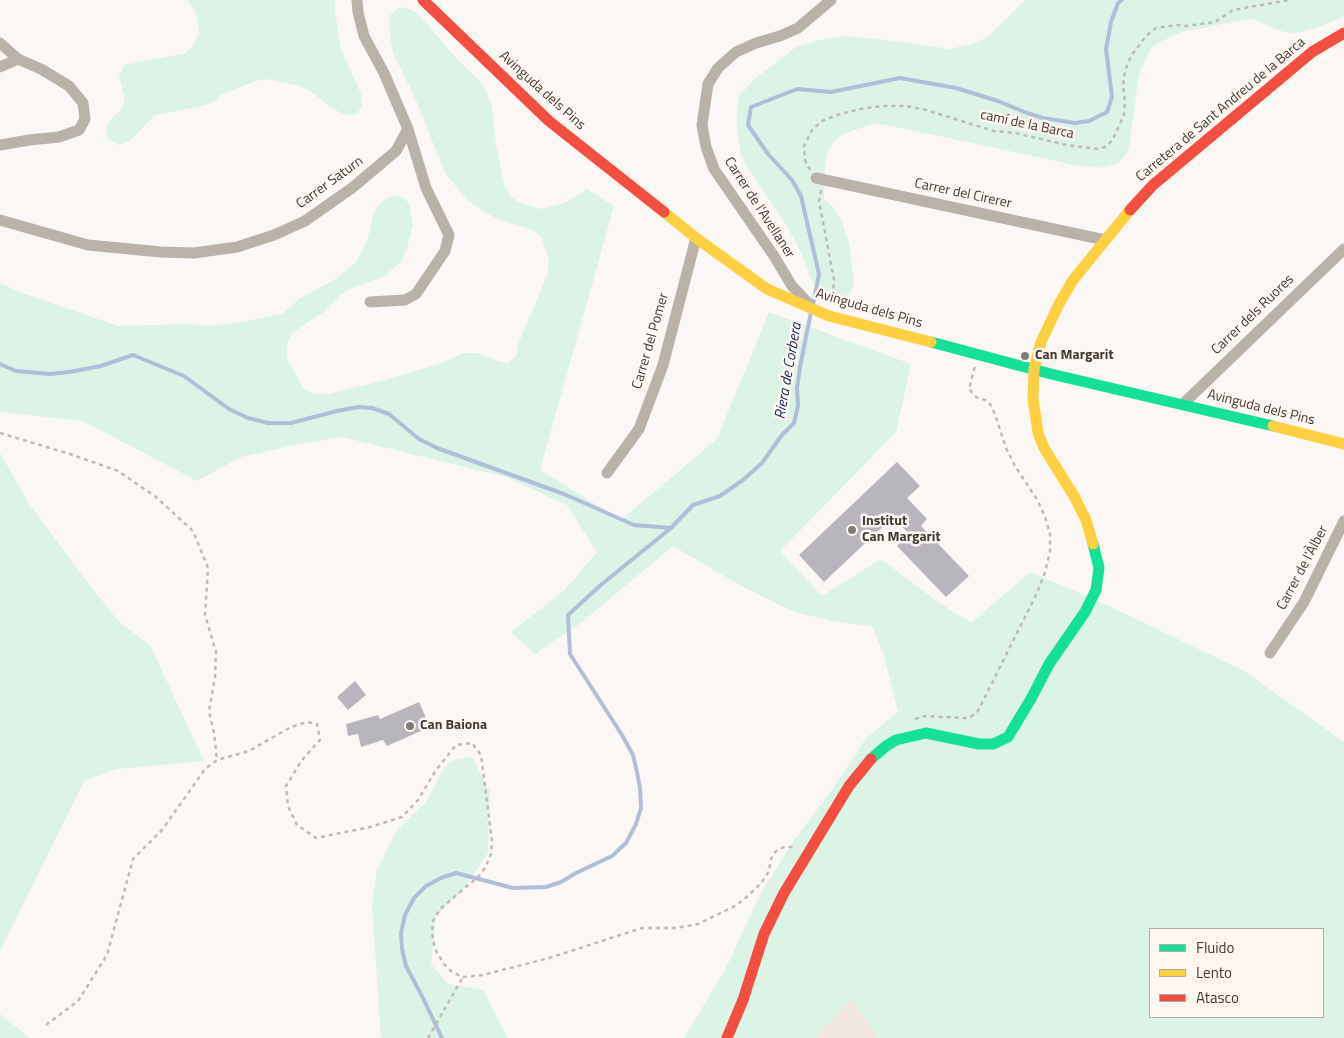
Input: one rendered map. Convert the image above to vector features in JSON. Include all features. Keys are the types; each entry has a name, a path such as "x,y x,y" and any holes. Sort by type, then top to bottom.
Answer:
{"street":[{"path":"357,0 364,36 384,73 408,129 426,188 449,236 445,251 416,294 405,300 370,302"},
{"name":"Avinguda dels Pins","path":"423,0 550,121 696,238 767,289 829,316 1034,369 1344,444"},
{"name":"Carrer de l'Avellaner","path":"815,310 792,286 774,256 714,169 706,148 702,125 708,84 718,68 736,52 798,28 831,0"},
{"name":"Carretera de Sant Andreu de la Barca","path":"727,1038 743,1000 764,934 807,852 849,786 879,751 896,740 908,736 926,733 979,744 993,744 1008,737 1032,698 1049,664 1085,612 1096,590 1099,568 1086,520 1074,496 1044,448 1038,433 1033,398 1034,369 1041,342 1073,280 1131,208 1172,167 1312,52 1344,33"},
{"path":"0,43 18,59 41,69 69,86 83,103 85,119 79,130 59,137 0,144"},
{"path":"0,67 18,59"},
{"name":"Carrer Saturn","path":"0,220 88,245 160,252 194,253 237,247 274,235 305,221 352,188 396,151 408,129"},
{"name":"Carrer del Cirerer","path":"816,178 1105,240"},
{"name":"Carrer del Pomer","path":"607,473 639,429 663,365 696,238"},
{"name":"Carrer dels Ruores","path":"1183,404 1344,248"},
{"name":"Carrer de l'Àlber","path":"1270,653 1304,602 1344,521"}],"path":[{"name":"camí de la Barca","path":"829,316 834,280 819,201 821,189 805,160 804,146 812,130 822,121 837,114 860,109 906,106 926,110 994,131 1098,149 1105,147 1112,141 1124,115 1124,85 1131,56 1146,36 1156,28 1177,24 1186,26 1215,22 1233,10 1289,0"},
{"path":"911,720 925,716 965,718 972,716 978,711 1036,593 1045,572 1050,552 1050,534 1038,501 1015,466 1006,448 990,404 976,397 970,389 978,355"},
{"path":"0,433 118,471 156,497 193,531 208,568 205,615 216,652 215,677 209,710 217,760"},
{"path":"46,1025 78,1000 107,955 133,859 162,830 205,769 217,760 249,751 291,727 306,722 318,724 320,740 302,760 286,786 288,806 297,825 316,838 370,827 402,817 418,800 436,770 456,745 472,743 481,755 492,854 479,876 440,910 433,921 432,933 435,949 444,964 452,972 463,977 483,975 549,958 642,928 676,928 698,924 737,905 749,896 769,871 771,859 776,851 784,847 794,846 807,852"},
{"path":"428,1038 463,977"}],"shaded area":[{"path":"852,997 878,1038 815,1038"}],"green space":[{"path":"187,0 335,0 341,49 361,94 362,107 355,115 343,114 299,86 266,79 221,94 214,102 202,106 155,115 129,142 118,145 108,138 106,126 122,109 125,98 119,76 124,65 186,53 194,44 199,33 194,8"},
{"path":"1025,0 1344,0 1344,16 1316,28 1295,33 1284,32 1253,19 1242,20 1182,32 1160,42 1151,48 1141,69 1127,153 1119,163 1108,166 1097,168 1075,165 887,125 876,124 866,126 843,134 833,142 828,152 825,164 824,199 834,208 841,219 849,243 854,282 851,293 843,301 819,290 812,281 799,248 782,218 746,166 741,154 737,130 739,96 756,78 796,47 820,40 845,36 950,49 976,43 987,37"},
{"path":"400,7 412,10 422,18 455,57 483,84 492,107 496,146 504,183 509,195 519,203 542,209 565,203 587,189 614,206 540,470 621,520 717,439 769,312 911,364 896,432 780,551 822,596 881,559 938,602 971,623 1030,572 1105,604 1244,671 1344,742 1344,1038 878,1038 852,998 815,1038 684,1038 725,970 760,895 792,843 831,791 866,738 898,712 885,659 872,626 837,622 794,612 736,583 673,546 582,622 535,654 511,632 565,590 597,552 567,505 506,477 342,437 241,457 197,481 83,421 0,412 0,283 19,292 118,326 190,324 204,326 231,324 282,314 299,299 337,278 357,261 368,238 373,216 378,205 388,197 399,195 409,203 413,225 403,259 385,276 352,288 341,295 325,311 292,333 287,344 287,358 304,389 315,394 327,394 440,364 464,353 477,353 507,364 516,356 518,345 547,275 549,261 542,238 533,230 498,219 467,200 445,173 416,100 393,53 389,30 389,16"},
{"path":"0,453 28,502 75,566 119,622 150,645 204,761 117,769 84,781 0,951"},
{"path":"472,757 490,792 488,853 462,891 436,916 431,964 448,984 483,990 508,1038 381,1038 372,905 377,870 396,831 426,802 449,761"},
{"path":"0,1014 27,1036 30,1038 0,1038"}],"building":[{"name":"Institut Can Margarit","path":"897,462 920,486 907,498 927,519 921,526 969,576 946,597 897,546 909,534 893,517 824,582 799,555"},
{"path":"355,681 366,695 348,710 337,697"},
{"name":"Can Baiona","path":"419,702 430,727 387,746 383,740 361,747 358,734 348,736 346,724 378,715 380,719"}],"waterway":[{"name":"Riera de Corbera","path":"813,305 819,274 801,196 792,180 768,154 748,125 751,107 797,89 831,92 900,78 956,88 1043,118 1075,123 1089,121 1107,112 1112,97 1106,49 1111,22 1118,3 1122,0"},
{"name":"Riera de Corbera","path":"442,1038 406,966 401,933 405,915 414,898 426,886 456,873 513,888 546,887 561,882 612,856 626,843 636,824 641,808 640,788 633,755 570,654 568,615 602,584 671,528 693,505 720,496 743,480 762,463 782,435 794,423 798,406 797,388 800,367 811,312"},
{"path":"0,364 16,371 50,374 101,366 133,355 184,376 229,409 248,418 268,423 291,423 358,407 372,408 389,414 419,439 437,448 564,494 634,525 671,528"}],"traffic: fast":[{"path":"931,342 1051,374 1273,426"},
{"path":"871,759 896,740 926,733 979,744 993,744 1008,737 1049,664 1085,612 1096,590 1099,568 1093,544"}],"traffic: slow":[{"path":"1093,544 1086,520 1074,496 1044,448 1038,433 1033,398 1034,369 1041,342 1073,280 1130,210"},
{"path":"664,212 696,238 767,289 829,316 931,342"},
{"path":"1273,426 1344,444"}],"traffic: jam":[{"path":"423,0 549,121 664,212"},
{"path":"1130,210 1153,185 1312,52 1344,33"},
{"path":"727,1038 743,1000 764,934 784,893 849,786 871,759"}],"place":[{"name":"Can Margarit","path":"1025,356"},
{"name":"Institut Can Margarit","path":"852,530"},
{"name":"Can Baiona","path":"410,726"}]}
